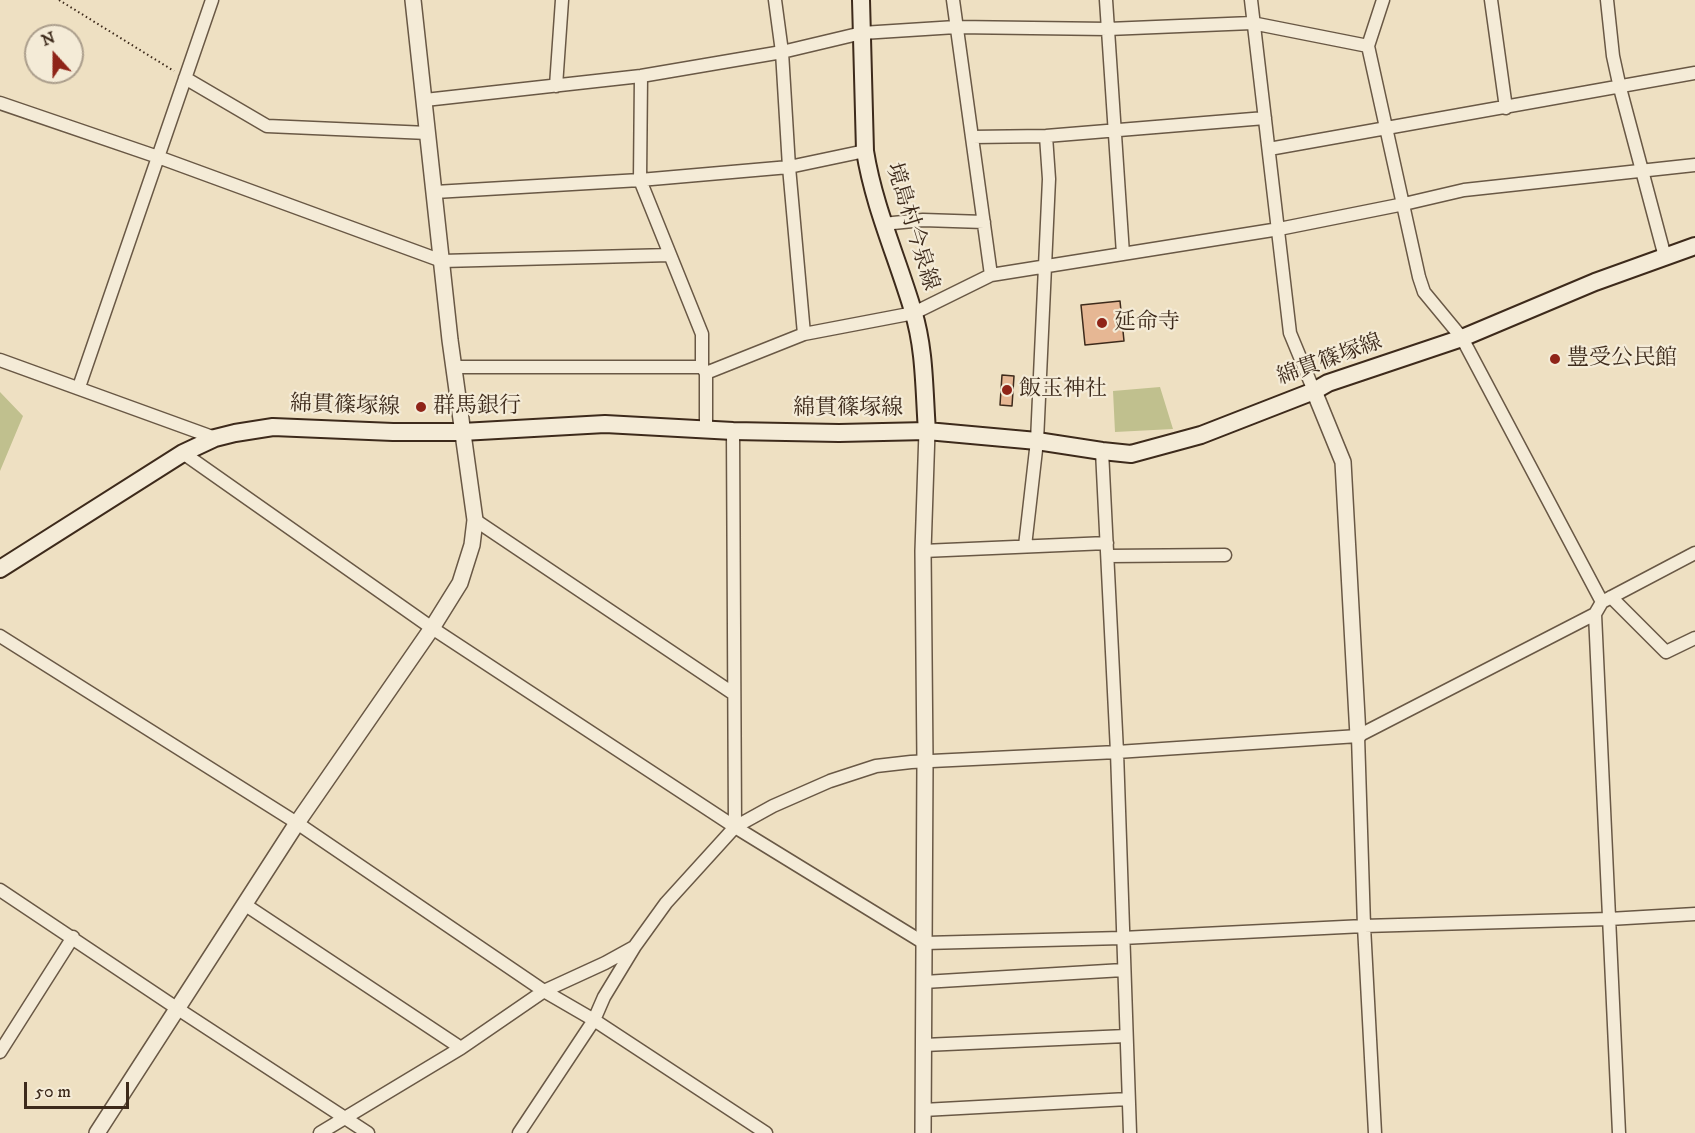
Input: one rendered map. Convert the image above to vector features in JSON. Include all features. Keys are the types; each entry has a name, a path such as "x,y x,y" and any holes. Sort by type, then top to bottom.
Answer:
{"main road":[{"name":"境島村今泉線","path":"861,0 865,151 869,175 883,224 914,313 921,350 927,431"},
{"name":"綿貫篠塚線","path":"0,569 183,453 215,438 273,427 393,432 462,432 605,424 733,431 839,433 927,431 1037,441 1102,452 1131,454 1201,435 1314,391 1328,383 1462,338 1595,282 1695,246"}],"street":[{"path":"79,387 212,0"},
{"path":"97,1133 297,823 432,628 460,583 472,545 475,520 462,432 413,0"},
{"path":"556,86 562,0"},
{"path":"775,0 782,52 789,167 804,334"},
{"path":"953,0 991,275"},
{"path":"1106,0 1123,254"},
{"path":"1251,0 1290,333 1343,462 1358,736 1364,926 1375,1133"},
{"path":"1383,0 1368,46 1424,292 1462,338 1607,599 1666,652 1695,638"},
{"path":"1491,0 1506,108"},
{"path":"1607,0 1613,56 1620,88 1665,257"},
{"path":"425,100 641,76 782,52 862,33 957,27 1108,29 1252,23 1368,46"},
{"path":"1269,149 1695,74"},
{"path":"641,76 640,180 702,334 706,429"},
{"path":"185,78 267,126 428,133"},
{"path":"0,103 158,157 442,261 669,255"},
{"path":"972,137 1046,136 1265,118"},
{"path":"1025,546 1037,441 1049,179 1046,136"},
{"path":"435,192 640,180 789,167 865,151"},
{"path":"458,367 704,370 804,334 914,313 991,275 1279,229 1464,190 1695,165"},
{"path":"883,224 923,220 984,222"},
{"path":"0,360 215,438"},
{"path":"733,431 735,826"},
{"path":"923,1133 925,762 923,551 927,431"},
{"path":"1102,452 1117,752 1130,1133"},
{"path":"183,453 432,628 735,826 924,943 1122,938 1364,926 1609,919 1695,914"},
{"path":"475,520 734,694"},
{"path":"923,551 1107,543"},
{"path":"519,1133 594,1020 604,997 635,946 666,903 735,826 773,806 830,781 876,766 1358,736 1595,614 1607,599 1695,553"},
{"path":"1108,556 1225,555"},
{"path":"1595,614 1619,1133"},
{"path":"0,636 297,823 544,991 594,1020 766,1133"},
{"path":"0,890 368,1133"},
{"path":"244,904 461,1048"},
{"path":"0,1052 72,937"},
{"path":"320,1133 461,1048 544,991 605,963 635,946"},
{"path":"924,982 1123,970"},
{"path":"924,1045 1126,1036"},
{"path":"923,1110 1128,1099"}],"path":[{"path":"59,0 185,78"}],"green space":[{"path":"1160,387 1173,429 1115,432 1113,391"},
{"path":"0,392 23,416 0,471"}],"building":[{"name":"延命寺","path":"1120,301 1124,341 1085,345 1081,305"},
{"name":"飯玉神社","path":"1002,375 1014,376 1012,406 1000,405"}],"place":[{"name":"延命寺","path":"1102,323"},
{"name":"豊受公民館","path":"1555,359"},
{"name":"飯玉神社","path":"1007,390"},
{"name":"群馬銀行","path":"421,407"}]}
